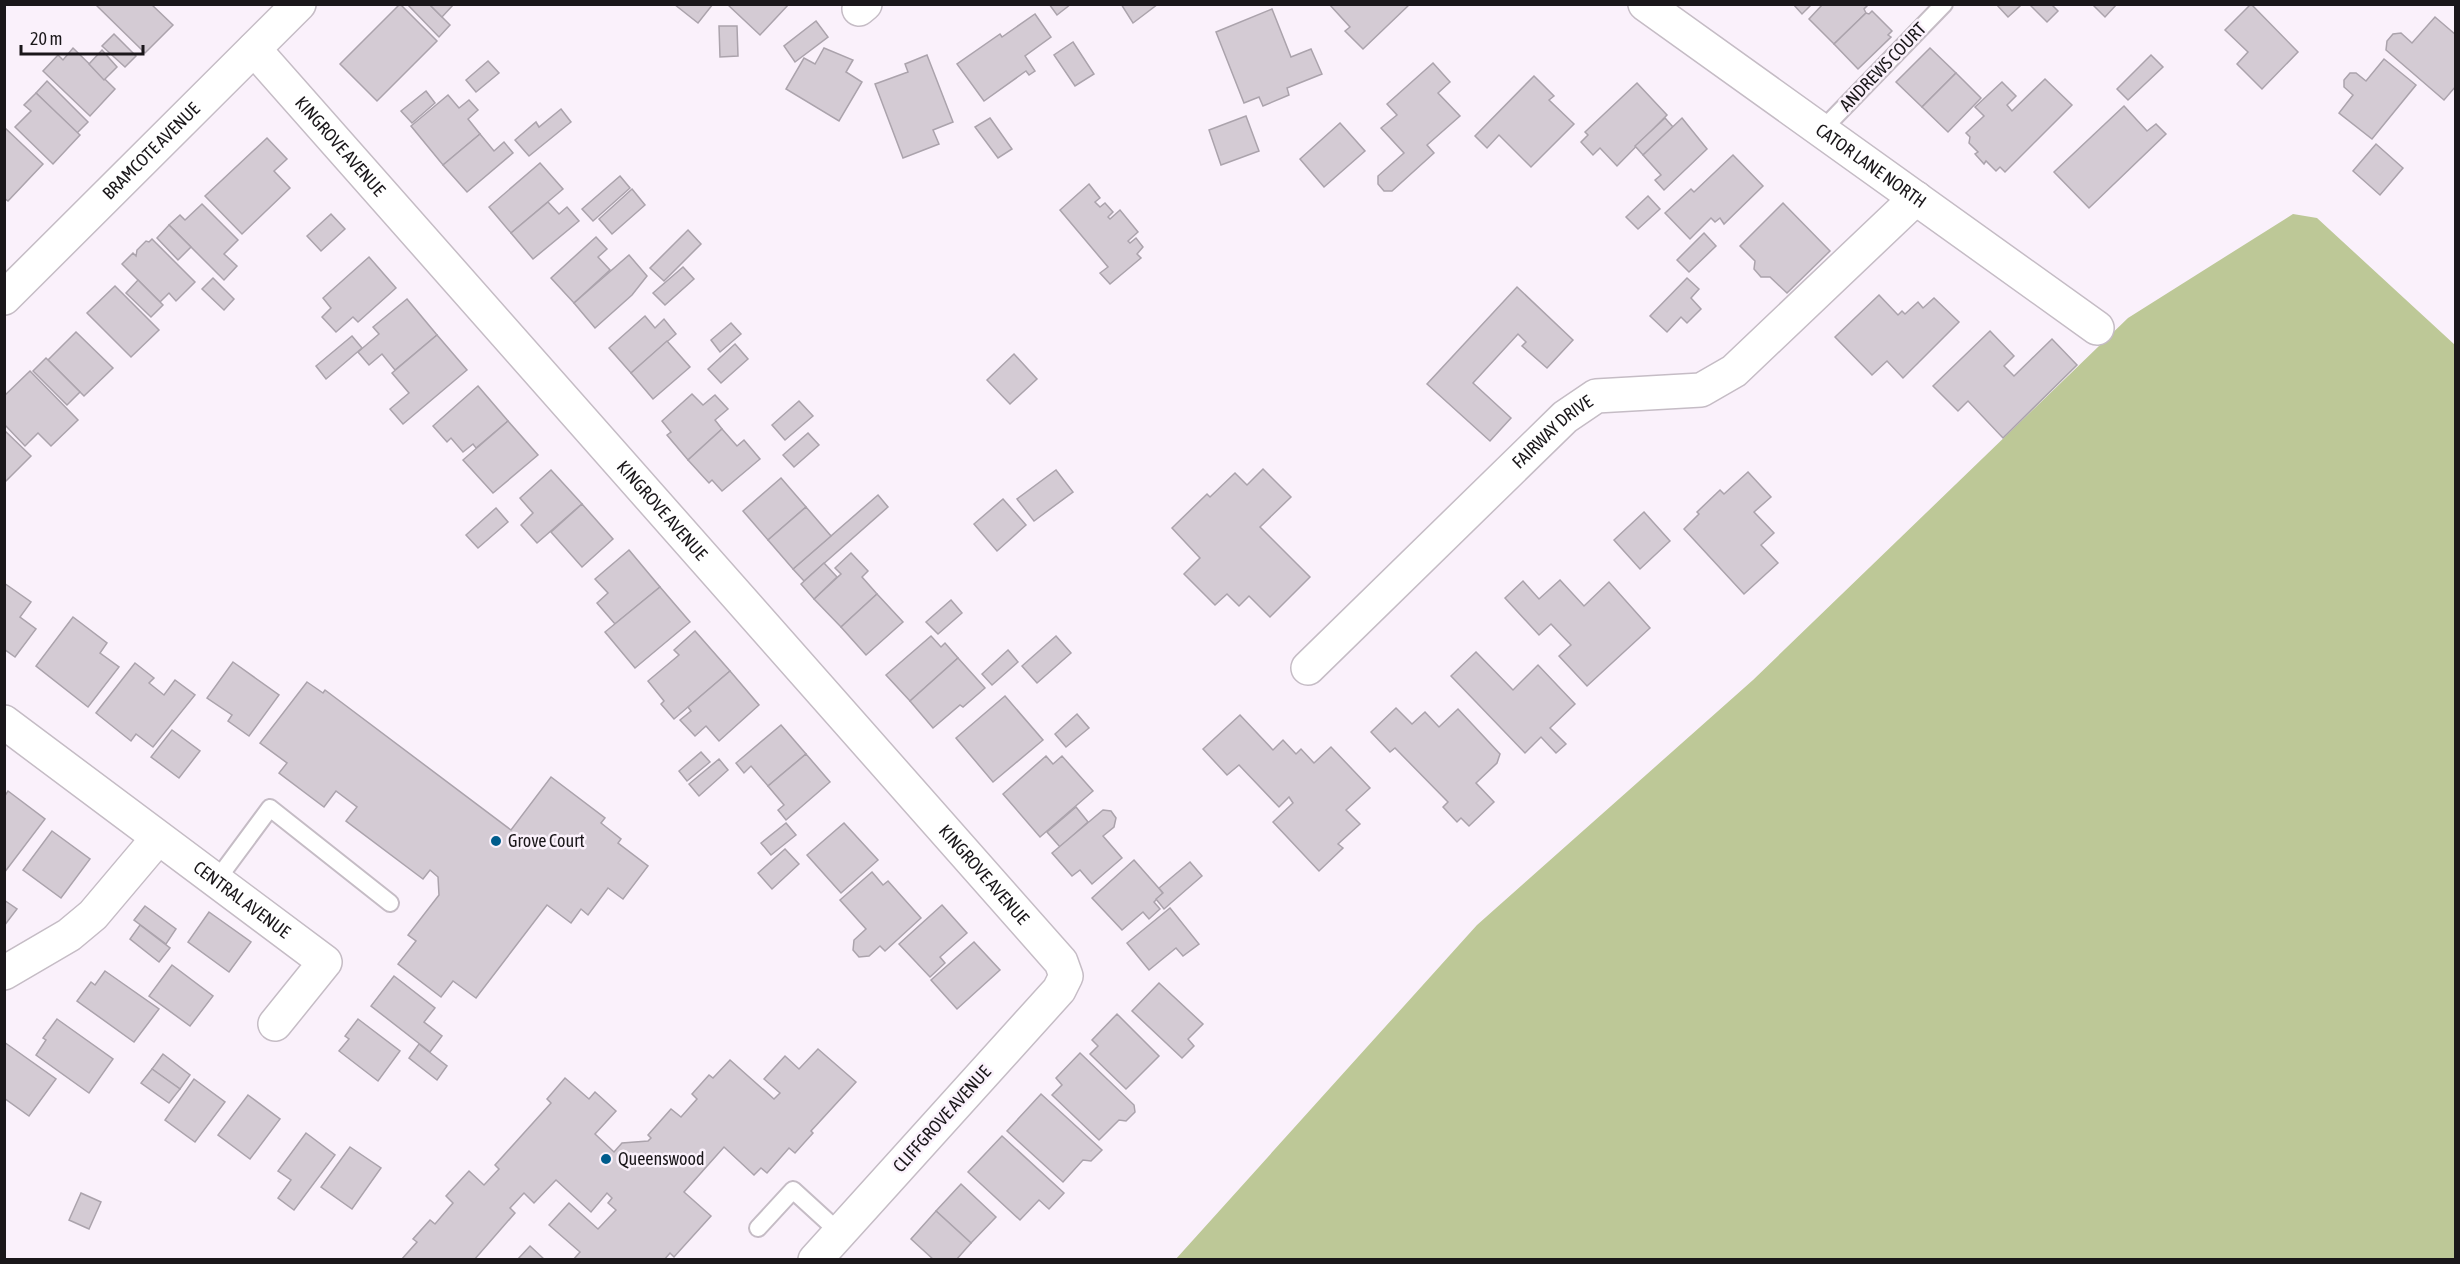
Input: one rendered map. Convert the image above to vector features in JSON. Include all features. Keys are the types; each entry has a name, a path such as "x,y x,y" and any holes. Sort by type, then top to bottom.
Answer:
{"street":[{"name":"BRAMCOTE AVENUE","path":"4,298 299,4"},
{"name":"CATOR LANE NORTH","path":"1646,4 2097,328"},
{"name":"KINGROVE AVENUE","path":"254,49 1061,962 1066,976"},
{"name":"FAIRWAY DRIVE","path":"1308,668 1564,417 1596,396 1701,390 1734,371 1916,198"},
{"name":"CENTRAL AVENUE","path":"4,722 335,970 275,1024"},
{"path":"4,973 69,935 93,915 158,838"},
{"name":"CLIFFGROVE AVENUE","path":"815,1260 1052,999 1066,976"}],"lane":[{"name":"ANDREWS COURT","path":"1822,130 1944,4"},
{"path":"216,881 270,808 390,903"},
{"path":"758,1228 793,1190 839,1232"}],"green space":[{"path":"2293,214 2317,218 2455,345 2455,1259 1175,1260 1477,925 1753,680 2128,318"}],"building":[{"path":"151,4 173,25 145,53 96,5"},
{"path":"400,4 437,41 377,101 340,64"},
{"path":"407,4 429,4 450,25 439,37"},
{"path":"429,4 454,4 442,17"},
{"path":"674,4 713,4 698,23"},
{"path":"727,4 789,4 760,35"},
{"path":"1049,4 1071,4 1057,15"},
{"path":"1121,4 1158,4 1133,23"},
{"path":"1329,4 1410,4 1363,49 1345,31 1350,27"},
{"path":"1793,4 1812,4 1802,14"},
{"path":"1823,4 1866,4 1867,6 1864,9 1866,13 1834,44 1809,19"},
{"path":"1996,4 2019,4 2020,6 2008,17"},
{"path":"2029,4 2051,4 2058,11 2047,22"},
{"path":"2092,4 2117,4 2105,17"},
{"path":"2251,4 2298,52 2262,89 2237,64 2248,52 2225,30"},
{"path":"1272,9 1291,57 1311,49 1322,74 1287,88 1289,95 1263,106 1259,97 1244,103 1216,32"},
{"path":"1872,11 1892,31 1888,35 1891,37 1858,69 1834,44 1866,13 1869,14"},
{"path":"1035,14 1051,37 1025,56 1035,71 1029,75 1026,71 984,101 957,64 1000,34 1002,37"},
{"path":"2435,17 2456,35 2456,86 2444,100 2386,50 2387,41 2393,34 2401,33 2412,43"},
{"path":"816,21 828,37 795,62 784,46"},
{"path":"719,26 737,26 738,56 720,57"},
{"path":"114,34 136,56 125,67 102,46"},
{"path":"1073,42 1094,74 1075,86 1054,55"},
{"path":"73,48 115,89 90,116 43,71 58,55 63,60"},
{"path":"824,48 853,60 846,72 862,82 839,121 786,89 804,58 815,64"},
{"path":"1930,48 1956,73 1922,107 1896,82"},
{"path":"102,50 117,67 104,80 89,64"},
{"path":"927,55 953,122 933,130 939,144 903,158 875,84 908,72 905,64"},
{"path":"2151,55 2163,67 2128,100 2117,89"},
{"path":"2384,59 2416,85 2372,139 2339,113 2353,95 2344,87 2344,80 2350,73 2356,73 2366,81"},
{"path":"488,61 499,73 476,92 466,80"},
{"path":"1433,63 1450,82 1438,93 1460,116 1427,145 1434,153 1392,191 1384,191 1378,184 1378,176 1404,153 1381,128 1397,115 1387,104"},
{"path":"1956,73 1981,98 1948,132 1922,107"},
{"path":"1534,76 1554,96 1549,100 1574,124 1531,167 1499,135 1487,148 1475,136"},
{"path":"2045,79 2072,105 2005,172 2000,167 1996,171 1986,161 1984,164 1975,154 1978,152 1969,143 1970,137 1966,133 1984,116 1975,107 2002,82 2016,96 2007,105 2012,111"},
{"path":"47,81 88,122 77,133 36,93"},
{"path":"1637,83 1667,115 1617,166 1600,148 1593,155 1581,142 1588,135 1585,132"},
{"path":"426,91 435,103 412,123 401,111"},
{"path":"36,93 80,135 53,164 15,127 31,111 24,105"},
{"path":"448,95 459,108 469,100 478,110 468,119 480,134 443,165 411,126"},
{"path":"2124,106 2147,131 2156,124 2166,134 2089,208 2054,172"},
{"path":"561,109 571,122 529,156 515,140 536,122 539,127"},
{"path":"1246,116 1259,151 1221,165 1209,130"},
{"path":"990,118 1012,149 998,158 975,127"},
{"path":"1665,118 1673,127 1643,155 1635,146"},
{"path":"1682,118 1707,149 1664,190 1655,180 1661,175 1643,155"},
{"path":"1340,123 1365,151 1324,187 1300,159"},
{"path":"4,127 43,164 8,201 4,198"},
{"path":"480,134 494,151 504,142 513,153 467,192 443,165"},
{"path":"267,138 287,159 274,171 290,188 242,234 205,196"},
{"path":"2376,144 2403,168 2380,195 2353,171"},
{"path":"1733,155 1763,186 1724,224 1720,218 1715,222 1711,218 1690,239 1665,213 1691,189 1694,192"},
{"path":"540,163 563,189 511,233 489,207"},
{"path":"620,176 630,188 593,221 582,209"},
{"path":"1089,184 1100,198 1095,202 1100,207 1105,203 1113,212 1108,217 1110,219 1120,210 1138,232 1128,241 1130,243 1136,238 1143,247 1137,254 1141,258 1110,284 1100,273 1108,267 1060,210"},
{"path":"632,189 645,205 612,234 599,219"},
{"path":"1648,196 1660,209 1638,229 1626,217"},
{"path":"548,202 559,214 567,207 579,221 533,259 511,233"},
{"path":"1783,203 1830,251 1787,293 1770,277 1761,277 1754,269 1755,261 1740,246"},
{"path":"202,204 238,240 224,254 237,266 224,280 169,225 180,215 185,220"},
{"path":"331,214 345,229 321,251 307,236"},
{"path":"169,225 191,247 178,260 157,238"},
{"path":"688,230 701,244 664,281 650,268"},
{"path":"1704,233 1716,246 1689,272 1677,260"},
{"path":"596,237 607,249 598,257 610,270 574,303 551,278"},
{"path":"152,239 195,282 176,301 169,293 160,302 122,264 133,253 136,256 137,250 146,241 149,242"},
{"path":"629,255 647,276 632,295 595,328 574,303"},
{"path":"369,257 396,288 358,322 353,317 336,332 322,317 331,308 323,298"},
{"path":"683,267 694,279 665,305 653,293"},
{"path":"213,278 234,299 224,310 202,289"},
{"path":"1687,278 1699,289 1691,298 1701,309 1687,323 1681,317 1667,332 1650,316"},
{"path":"138,280 163,305 151,317 126,293"},
{"path":"115,286 159,330 131,357 87,313"},
{"path":"1517,287 1573,340 1547,368 1522,346 1526,342 1518,334 1473,383 1511,418 1490,441 1427,384"},
{"path":"1879,295 1898,315 1902,311 1905,314 1918,302 1923,308 1934,298 1959,322 1903,378 1887,361 1872,375 1835,337"},
{"path":"407,299 437,335 395,370 382,354 369,365 358,352 379,334 373,327"},
{"path":"645,316 655,328 664,319 676,334 631,373 609,348"},
{"path":"731,323 741,334 720,352 711,340"},
{"path":"1990,331 2014,356 2004,366 2014,376 2052,339 2077,365 2003,438 1968,401 1958,411 1933,386"},
{"path":"76,332 113,368 84,396 48,360"},
{"path":"437,335 467,370 403,424 390,409 409,393 392,373"},
{"path":"352,336 362,348 326,379 316,366"},
{"path":"667,341 690,367 653,399 631,373"},
{"path":"735,344 748,359 721,383 708,369"},
{"path":"1014,354 1037,379 1010,404 987,380"},
{"path":"46,358 80,392 67,405 33,371"},
{"path":"30,371 78,420 51,446 38,433 25,446 4,424 4,396"},
{"path":"478,386 508,421 476,448 473,444 463,452 451,438 447,442 433,426"},
{"path":"692,394 703,405 715,395 728,409 715,420 722,429 688,460 667,435 671,432 662,421"},
{"path":"799,401 813,416 785,440 772,425"},
{"path":"508,421 538,455 493,493 463,460"},
{"path":"722,429 737,446 744,440 760,459 722,491 712,480 709,483 688,460"},
{"path":"4,430 31,456 4,483"},
{"path":"808,433 819,445 794,467 783,455"},
{"path":"1263,469 1291,497 1260,527 1310,577 1270,617 1249,596 1239,606 1227,594 1215,605 1184,574 1200,558 1172,528 1207,494 1210,497 1235,473 1247,485"},
{"path":"551,470 582,504 537,543 521,525 533,513 520,498"},
{"path":"1056,470 1073,492 1034,521 1017,499"},
{"path":"1748,472 1771,497 1754,512 1774,533 1761,545 1778,563 1744,594 1684,529 1699,514 1697,512 1720,490 1724,494"},
{"path":"781,478 806,507 768,540 743,511"},
{"path":"878,495 888,507 804,581 793,569"},
{"path":"1003,499 1026,525 997,551 974,524"},
{"path":"582,504 613,539 582,567 551,532"},
{"path":"806,507 831,536 793,569 768,540"},
{"path":"496,508 508,522 478,548 466,535"},
{"path":"1644,512 1670,541 1640,569 1614,540"},
{"path":"629,550 660,587 615,624 597,603 608,593 595,579"},
{"path":"851,553 868,571 862,577 877,594 841,627 814,599 841,574 835,568"},
{"path":"824,563 837,577 814,599 801,584"},
{"path":"1560,580 1584,606 1609,582 1650,628 1587,686 1559,656 1571,645 1551,624 1539,635 1505,598 1523,581 1539,599"},
{"path":"4,583 31,602 20,617 36,629 15,657 4,649"},
{"path":"660,587 690,622 635,668 605,632"},
{"path":"877,594 903,622 866,655 841,627"},
{"path":"951,600 962,613 938,634 926,622"},
{"path":"73,617 107,643 100,653 119,667 88,707 36,666"},
{"path":"695,631 730,671 674,719 661,704 664,701 648,681 679,655 674,650"},
{"path":"931,636 941,647 945,643 958,658 910,701 886,675"},
{"path":"1056,636 1071,653 1037,683 1022,666"},
{"path":"1008,650 1018,662 992,685 982,674"},
{"path":"1476,652 1513,690 1538,665 1575,704 1550,728 1566,744 1556,753 1541,737 1525,753 1451,676"},
{"path":"958,658 985,688 933,728 910,701"},
{"path":"233,662 279,695 249,736 228,721 232,715 207,698"},
{"path":"135,663 154,678 149,683 164,695 175,680 195,695 153,747 136,734 131,741 96,713"},
{"path":"730,671 759,705 719,741 706,726 695,736 680,720 691,711 688,707"},
{"name":"Grove Court","path":"307,682 323,693 325,690 511,830 551,777 605,818 601,823 621,839 618,843 648,866 623,899 608,888 588,915 581,909 571,923 547,905 476,998 453,981 441,997 398,964 416,941 408,935 439,895 438,877 430,870 423,879 346,821 357,807 336,791 324,807 279,773 287,763 260,743"},
{"path":"1005,696 1043,740 993,782 956,738"},
{"path":"1396,708 1412,724 1425,712 1439,727 1458,709 1500,754 1497,763 1476,783 1494,802 1469,826 1461,818 1457,822 1443,807 1448,802 1395,748 1390,752 1371,732"},
{"path":"1077,714 1089,728 1066,747 1055,734"},
{"path":"1240,715 1273,750 1283,740 1296,754 1301,749 1314,763 1331,747 1370,788 1346,810 1360,824 1338,844 1343,848 1319,871 1273,822 1293,803 1289,797 1279,807 1239,765 1227,775 1203,749"},
{"path":"781,725 806,754 768,786 751,766 744,773 736,763"},
{"path":"172,730 200,751 179,778 151,757"},
{"path":"701,752 710,762 687,781 679,771"},
{"path":"806,754 830,782 786,820 778,810 784,805 768,786"},
{"path":"1046,756 1053,764 1062,756 1093,791 1040,837 1003,794"},
{"path":"719,759 728,770 699,796 689,784"},
{"path":"8,791 45,819 4,873 4,797"},
{"path":"1076,807 1088,822 1060,847 1047,832"},
{"path":"1103,810 1111,811 1116,818 1114,827 1103,836 1122,858 1092,884 1080,870 1072,876 1052,853"},
{"path":"786,823 796,835 771,855 761,843"},
{"path":"844,823 878,860 841,893 807,855"},
{"path":"52,831 90,859 61,898 23,870"},
{"path":"785,849 799,864 772,889 758,873"},
{"path":"1134,860 1163,893 1154,902 1160,909 1149,919 1143,912 1122,930 1092,898"},
{"path":"1190,862 1202,876 1164,909 1156,899 1163,893 1159,888"},
{"path":"872,872 883,885 888,881 921,918 885,951 880,946 869,956 859,957 853,950 854,940 866,929 840,900"},
{"path":"4,900 17,909 4,926"},
{"path":"942,905 967,933 940,957 945,963 930,977 899,944"},
{"path":"145,906 176,929 166,944 134,920"},
{"path":"1170,908 1199,944 1183,956 1176,948 1149,970 1127,943"},
{"path":"209,912 251,942 229,972 188,942"},
{"path":"140,925 170,948 159,962 130,939"},
{"path":"974,942 1000,970 957,1009 931,980"},
{"path":"172,965 213,996 190,1026 149,996"},
{"path":"105,971 159,1009 134,1042 77,1001 91,982 95,985"},
{"path":"394,976 435,1008 424,1022 442,1036 430,1052 371,1006"},
{"path":"1159,983 1203,1024 1188,1039 1194,1046 1182,1058 1132,1011"},
{"path":"1117,1014 1159,1056 1126,1089 1090,1054 1098,1046 1092,1040"},
{"path":"57,1019 113,1059 89,1093 36,1055 46,1040 43,1038"},
{"path":"358,1019 400,1051 378,1081 339,1051 349,1039 345,1036"},
{"path":"4,1042 56,1079 29,1116 4,1098"},
{"path":"419,1044 447,1066 437,1080 409,1058"},
{"name":"Queenswood","path":"818,1049 856,1082 811,1131 813,1133 795,1153 789,1148 767,1173 761,1168 754,1175 724,1147 684,1192 711,1216 674,1257 670,1253 664,1260 573,1260 580,1252 549,1225 569,1203 598,1229 616,1210 608,1203 612,1198 607,1193 591,1212 556,1180 534,1203 524,1193 510,1208 515,1213 474,1260 401,1260 417,1242 413,1239 430,1220 435,1224 453,1203 446,1196 469,1171 484,1185 499,1169 495,1165 551,1103 547,1099 565,1078 589,1099 595,1092 616,1111 595,1134 614,1152 622,1143 648,1141 651,1138 648,1135 671,1109 681,1117 697,1099 692,1094 709,1075 713,1078 730,1060 774,1099 780,1093 764,1079 785,1056 799,1069"},
{"path":"1080,1053 1134,1105 1135,1112 1126,1121 1119,1120 1099,1140 1052,1095 1062,1085 1056,1078"},
{"path":"163,1054 190,1075 180,1089 152,1069"},
{"path":"152,1069 180,1089 169,1103 141,1083"},
{"path":"194,1079 225,1102 195,1142 165,1120"},
{"path":"1041,1094 1102,1150 1091,1161 1083,1160 1063,1182 1007,1131"},
{"path":"248,1095 280,1119 250,1159 218,1135"},
{"path":"306,1133 335,1155 294,1210 278,1198 291,1180 278,1171"},
{"path":"1002,1136 1064,1193 1049,1209 1039,1200 1020,1220 968,1172"},
{"path":"350,1147 381,1168 352,1209 321,1187"},
{"path":"961,1184 996,1217 971,1243 936,1211"},
{"path":"81,1193 101,1202 89,1229 69,1220"},
{"path":"936,1211 971,1243 956,1260 934,1260 911,1239"},
{"path":"530,1246 545,1260 517,1260"}],"place":[{"name":"Grove Court","path":"496,841"},
{"name":"Queenswood","path":"606,1159"}]}
